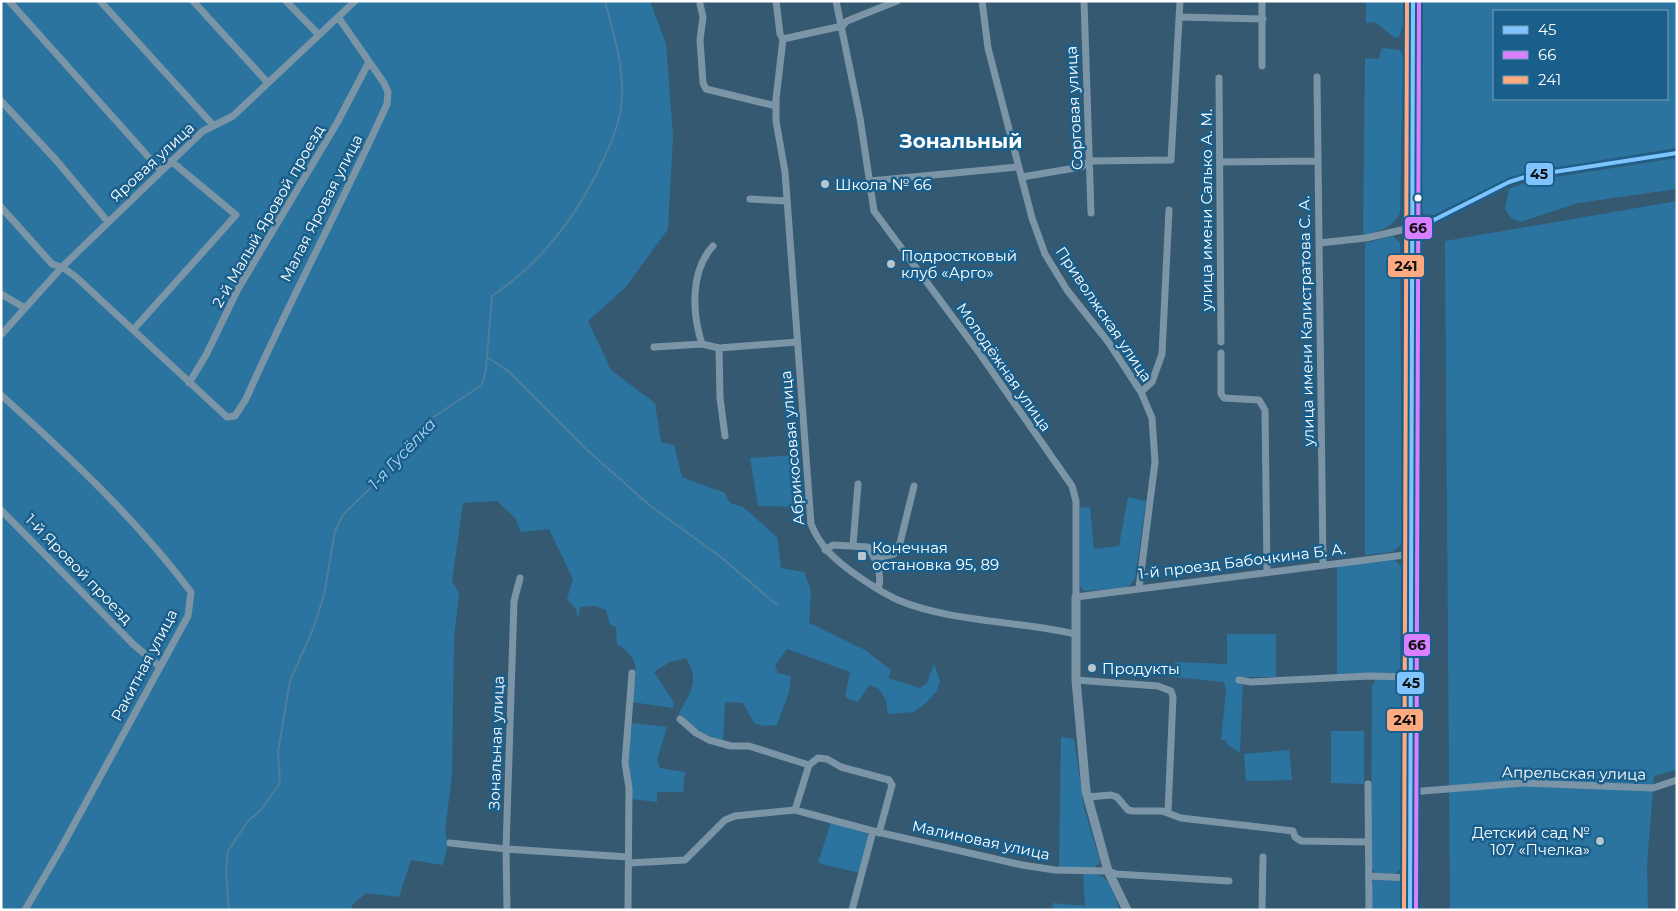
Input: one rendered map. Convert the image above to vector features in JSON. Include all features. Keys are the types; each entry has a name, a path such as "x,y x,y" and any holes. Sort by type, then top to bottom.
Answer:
{"main road":[{"path":"1410,910 1413,1"}],"street":[{"path":"9,1 161,171"},
{"path":"100,1 214,126"},
{"path":"193,1 268,83"},
{"path":"286,1 320,35"},
{"name":"Яровая улица","path":"1,335 62,267 202,131 233,116 355,1"},
{"name":"Абрикосовая улица","path":"776,1 780,34 783,39 776,106 787,201 811,524 825,550 878,589 897,600 917,606 1075,634"},
{"name":"Молодёжная улица","path":"836,1 870,181 872,202 878,219 980,354 1072,486 1076,501 1075,634 1080,739 1088,797 1108,871 1126,910"},
{"path":"783,39 842,26 847,21 896,1"},
{"name":"Приволжская улица","path":"982,1 988,48 1032,218 1045,254 1067,290 1108,343 1141,392 1152,418 1155,444 1139,588"},
{"name":"Сорговая улица","path":"1084,1 1091,213"},
{"path":"1022,177 1081,167 1090,161 1171,160 1180,1"},
{"path":"1262,1 1262,66"},
{"path":"700,4 703,17 700,40 706,89 776,106"},
{"name":"Малая Яровая улица","path":"189,383 227,417 234,416 246,399 309,261 347,190 387,104 388,92 338,17"},
{"path":"1179,18 1263,19"},
{"name":"2-й Малый Яровой проезд","path":"189,383 206,355 238,289 337,123 369,62"},
{"name":"улица имени Калистратова С. А.","path":"1317,77 1323,565"},
{"name":"улица имени Салько А. М.","path":"1219,78 1221,342"},
{"path":"1,101 56,160 108,222"},
{"path":"1318,243 1366,238 1400,228 1412,228 1429,222 1509,182 1528,176 1677,152"},
{"path":"1220,162 1317,161"},
{"path":"133,330 236,215 171,162"},
{"path":"870,181 1018,167"},
{"path":"750,198 787,201"},
{"path":"1,207 52,264 62,267 189,383"},
{"path":"1141,392 1152,382 1162,354 1169,210"},
{"path":"702,344 694,304 703,257 713,246"},
{"path":"1,294 25,308"},
{"path":"654,347 702,344 719,348 796,342"},
{"path":"719,348 720,398 725,436"},
{"path":"1221,353 1221,394 1224,398 1259,400 1265,410 1267,571"},
{"name":"Ракитная улица","path":"1,395 121,508 163,555 191,592 188,616 60,850 25,910"},
{"path":"853,545 858,484"},
{"path":"876,558 894,554 898,547 914,486"},
{"name":"1-й Яровой проезд","path":"1,510 126,637 160,667"},
{"path":"825,550 833,545 868,547 876,558 880,583 878,589"},
{"name":"1-й проезд Бабочкина Б. А.","path":"1076,597 1267,571 1412,554"},
{"name":"Зональная улица","path":"507,910 506,849 514,601 520,578"},
{"path":"628,910 629,788 626,763 632,673"},
{"path":"1239,680 1251,682 1369,676 1411,677"},
{"path":"1076,680 1158,686 1172,691 1168,812"},
{"path":"680,719 696,733 710,740 731,746 749,746 809,765"},
{"path":"795,810 809,765 818,758 827,759 841,767 889,780 892,784 852,910"},
{"name":"Апрельская улица","path":"1410,792 1524,783 1654,788 1677,780"},
{"path":"1368,784 1369,910"},
{"path":"1088,797 1111,795 1117,797 1128,810 1168,812 1181,818 1293,831 1295,837 1301,841 1368,842"},
{"name":"Малиновая улица","path":"450,843 628,860 685,860 725,820 735,816 795,810 876,832 1030,866 1055,870 1108,871"},
{"path":"1262,857 1262,910"},
{"path":"1108,871 1116,874 1229,881"},
{"path":"1369,876 1410,878"}],"shaded area":[{"path":"1,1 650,1 666,44 673,136 668,229 626,287 588,321 611,370 655,403 661,442 674,445 682,477 725,493 730,503 743,507 777,537 781,568 804,572 811,591 809,623 865,650 891,670 888,678 920,688 927,683 934,664 940,681 937,691 914,712 888,714 886,700 879,689 869,685 858,702 845,697 850,672 787,649 775,666 778,673 791,676 789,692 777,725 764,726 754,723 743,703 725,702 723,740 710,736 694,727 679,713 690,692 693,680 686,658 670,662 654,672 674,703 673,708 632,702 636,676 634,662 626,650 617,644 616,627 610,625 606,610 594,606 580,607 578,619 576,609 567,599 573,579 549,529 521,532 516,519 497,501 463,503 452,581 459,593 454,639 452,775 445,831 448,844 443,865 411,860 399,897 366,893 352,905 351,910 1,910"},
{"path":"1366,1 1403,1 1403,25 1399,37 1395,38 1375,22 1366,23"},
{"path":"1419,1 1677,1 1677,148 1528,172 1508,178 1434,215 1424,214 1419,206"},
{"path":"1381,49 1400,50 1403,57 1400,213 1389,226 1363,235 1365,58 1379,59"},
{"path":"1677,158 1677,189 1578,203 1520,222 1511,218 1505,209 1509,189 1530,181"},
{"path":"1677,201 1677,770 1654,776 1647,865 1648,910 1450,910 1445,241"},
{"path":"1393,236 1400,243 1402,544 1392,552 1365,555 1365,243"},
{"path":"799,455 804,507 758,506 750,458"},
{"path":"1128,497 1146,501 1135,579 1127,588 1084,591 1080,586 1080,508 1090,507 1094,549 1119,546"},
{"path":"1395,560 1401,566 1400,669 1393,674 1337,674 1337,566"},
{"path":"1227,634 1276,634 1276,677 1243,677 1240,753 1227,744 1226,740 1221,740 1226,691 1224,682 1175,677 1175,662 1227,664"},
{"path":"1377,678 1388,678 1400,683 1402,686 1403,867 1395,874 1376,873 1371,868 1372,686"},
{"path":"631,723 667,727 657,760 660,768 685,772 683,792 657,792 657,802 632,799 628,763"},
{"path":"1331,731 1364,731 1364,784 1331,783"},
{"path":"1061,737 1074,739 1084,807 1100,862 1094,868 1059,867"},
{"path":"1289,750 1292,780 1246,781 1244,754"},
{"path":"831,822 868,834 860,873 818,863"},
{"path":"1083,872 1100,875 1109,883 1120,910 1052,910 1053,903 1085,906"},
{"path":"1375,879 1399,881 1402,886 1402,910 1371,910 1371,884"}],"waterway":[{"name":"1-я Гусёлка","path":"229,910 226,871 228,851 248,821 260,811 280,783 278,752 290,681 313,629 324,595 335,531 343,515 404,455 432,418 482,385 486,369 492,296 528,268 558,234 572,216 605,156 617,126 622,102 621,70 605,1"},
{"path":"487,357 508,371 585,448 648,504 722,558 777,605"}],"transit line":[{"name":"241","path":"1404,910 1407,1"},
{"name":"45","path":"1410,910 1413,1"},
{"name":"66","path":"1416,910 1419,1"},
{"name":"45","path":"1412,228 1424,225 1509,182 1528,176 1677,153"}],"place":[{"name":"Школа № 66","path":"825,184"},
{"name":"Подростковый клуб «Арго»","path":"891,264"},
{"name":"Конечная остановка 95, 89","path":"862,556"},
{"name":"Продукты","path":"1092,668"},
{"name":"Детский сад № 107 «Пчелка»","path":"1600,841"}],"district":[{"name":"Зональный","path":"961,141"}]}
